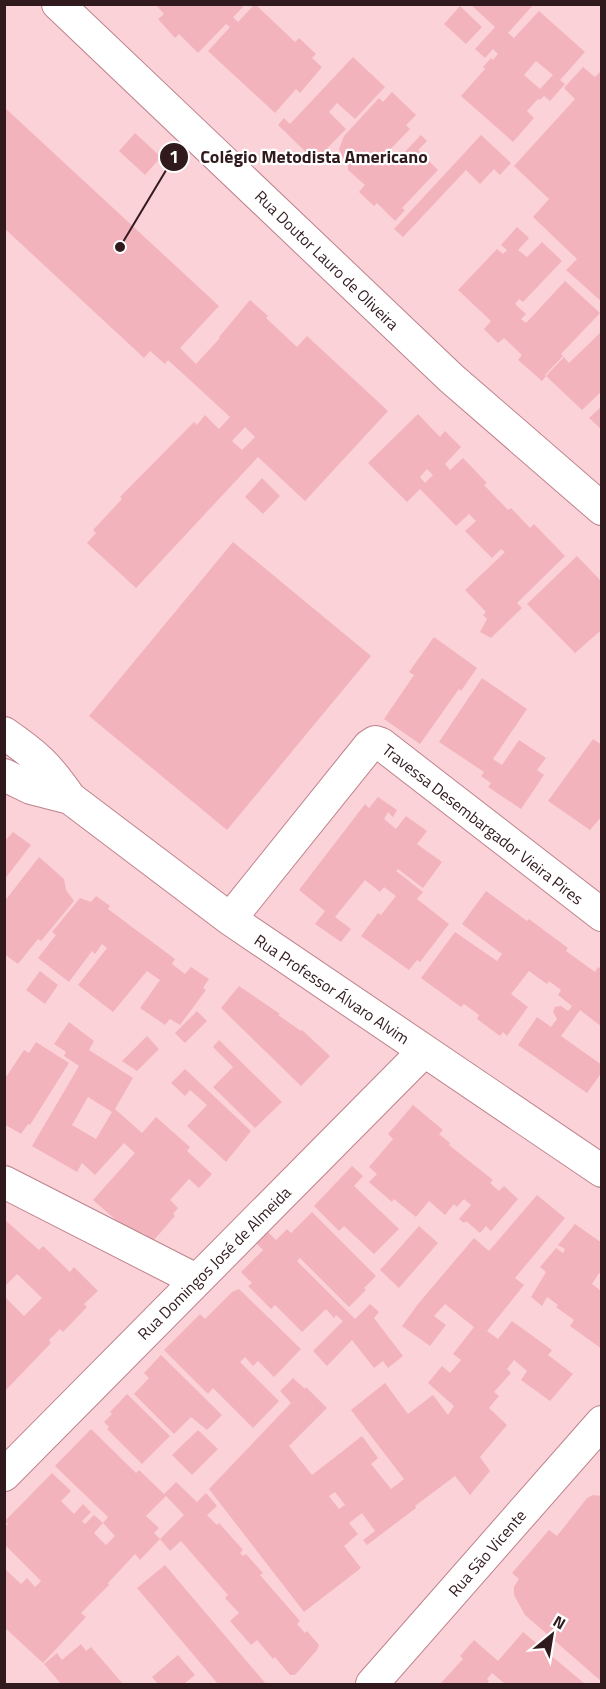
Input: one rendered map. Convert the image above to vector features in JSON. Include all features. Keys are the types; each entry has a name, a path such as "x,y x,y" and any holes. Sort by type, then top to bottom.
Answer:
{"street":[{"name":"Rua Doutor Lauro de Oliveira","path":"58,4 452,378 602,509"},
{"name":"Rua Professor Álvaro Alvim","path":"4,733 34,754 52,772 70,798 230,919 602,1171"},
{"name":"Travessa Desembargador Vieira Pires","path":"230,919 369,746 375,742 381,744 602,915"},
{"name":"Rua Professor Álvaro Alvim","path":"4,775 31,788 70,798"},
{"name":"Rua Domingos José de Almeida","path":"4,1475 424,1051"},
{"path":"4,1182 196,1280"},
{"name":"Rua São Vicente","path":"372,1684 602,1422"}],"building":[{"path":"155,4 240,4 243,7 233,17 238,22 255,4 295,42 299,38 316,54 312,58 322,67 300,93 296,89 275,113 208,51 230,27 226,24 198,53 179,34 175,38 158,19 164,14"},
{"path":"470,4 534,4 508,33 514,38 539,11 585,52 560,80 565,84 550,101 544,96 527,111 534,118 513,142 461,96 485,69 483,67 498,54 493,49 485,58 475,49 495,27","holes":["536,61 553,75 540,89 524,75"]},
{"path":"460,6 482,27 466,44 444,24"},
{"path":"353,57 385,87 355,119 337,103 329,112 346,129 315,161 278,125 284,118 290,124"},
{"path":"583,67 595,77 602,70 602,302 566,270 577,259 533,217 549,199 514,166 575,99 564,88"},
{"path":"392,92 416,115 406,125 410,129 382,158 387,162 390,159 394,163 421,135 427,141 418,150 438,170 402,208 405,210 395,221 377,203 374,206 359,192 365,185 348,170 348,164 339,149 344,136 379,98 383,102"},
{"path":"4,107 219,306 180,348 196,364 250,300 297,347 307,336 388,411 305,501 258,457 136,588 87,543 96,533 93,530 122,499 120,497 194,422 197,425 205,415 219,429 230,417 168,360 165,364 150,351 144,358 4,228","holes":["245,427 255,437 242,450 232,441"]},
{"path":"135,133 161,157 145,175 119,151"},
{"path":"481,135 511,163 500,175 494,169 480,184 466,170 403,237 394,229"},
{"path":"517,227 529,238 518,250 527,257 542,242 562,261 523,302 519,299 515,304 526,314 521,319 526,323 565,281 600,313 561,354 563,356 542,381 518,360 522,355 504,338 498,343 484,329 491,321 458,290 497,249 503,254 507,250 501,245"},
{"path":"602,331 602,391 582,410 546,376 564,357 569,363"},
{"path":"602,406 602,430 589,418"},
{"path":"418,414 440,437 445,431 461,447 445,464 450,470 463,458 508,510 511,508 530,528 534,524 565,556 517,603 522,608 491,638 480,632 487,619 483,615 486,612 465,590 505,552 501,549 492,558 465,531 476,521 469,514 456,526 420,489 407,502 368,463","holes":["427,469 433,475 425,483 420,477"]},
{"path":"262,478 280,496 263,514 245,497"},
{"path":"233,542 371,656 227,830 89,716"},
{"path":"577,556 602,582 602,634 599,632 575,653 527,604"},
{"path":"434,637 477,668 461,691 459,689 420,744 384,719 414,675 409,672"},
{"path":"482,678 527,709 493,759 502,765 519,740 546,758 537,770 544,775 521,809 488,787 491,783 481,776 484,772 439,742"},
{"path":"593,739 602,745 602,816 590,830 548,801"},
{"path":"378,797 397,810 393,817 388,812 384,819 396,829 406,816 427,831 417,844 442,862 423,888 398,869 396,871 423,892 417,899 449,924 420,962 417,960 409,970 361,936 378,913 381,915 396,896 384,887 380,892 365,880 335,917 351,929 341,942 315,924 325,911 299,890 365,804 369,808"},
{"path":"13,832 31,845 4,880 4,842"},
{"path":"39,857 64,879 66,890 74,901 41,941 38,939 18,964 4,954 4,902"},
{"path":"486,891 527,921 529,919 568,948 566,951 595,972 598,967 602,970 602,1027 580,1010 561,1036 602,1065 602,1072 587,1093 518,1045 537,1017 551,1027 557,1019 553,1012 555,1007 561,1006 568,1011 572,1006 558,995 561,990 549,981 547,984 529,971 511,994 528,1007 507,1036 503,1032 500,1036 477,1019 479,1015 464,1004 461,1007 421,978 455,932 497,961 502,954 462,924"},
{"path":"96,896 110,906 108,909 175,959 172,964 185,974 191,967 209,979 203,988 206,990 180,1025 170,1019 165,1025 140,1008 160,980 147,971 113,1012 78,985 107,948 102,944 95,954 92,951 69,982 38,958 56,935 52,932 80,898 91,902"},
{"path":"40,971 58,985 45,1004 26,990"},
{"path":"239,986 302,1030 330,1056 301,1086 221,1008"},
{"path":"197,1011 207,1021 185,1043 175,1033"},
{"path":"69,1022 94,1041 89,1050 133,1078 115,1109 142,1133 156,1117 190,1147 187,1151 212,1174 199,1188 189,1179 170,1200 178,1208 173,1214 175,1216 153,1241 143,1233 138,1239 93,1200 135,1153 124,1143 95,1175 82,1163 77,1172 32,1146 79,1066 64,1056 66,1052 54,1044","holes":["88,1097 112,1112 96,1139 72,1125"]},
{"path":"147,1036 159,1049 137,1071 122,1061"},
{"path":"219,1040 282,1102 255,1128 213,1087 233,1067 213,1047"},
{"path":"36,1042 69,1063 30,1125 28,1124 21,1134 4,1124 4,1080 24,1050 29,1053"},
{"path":"185,1069 251,1131 226,1162 187,1126 207,1105 190,1090 185,1096 171,1083"},
{"path":"413,1105 443,1130 439,1134 450,1143 449,1145 493,1180 490,1183 499,1191 504,1186 518,1199 491,1231 486,1226 480,1233 466,1221 464,1223 459,1219 471,1205 464,1199 457,1207 454,1204 445,1215 429,1201 416,1217 394,1199 392,1202 369,1182 377,1174 369,1167 393,1139 388,1134"},
{"path":"352,1166 363,1176 354,1186 399,1229 374,1254 344,1226 339,1231 314,1206"},
{"path":"537,1195 565,1218 515,1278 524,1285 487,1331 498,1339 512,1321 552,1350 548,1355 573,1374 550,1401 521,1380 527,1371 514,1360 507,1369 511,1373 494,1392 499,1396 489,1408 507,1425 480,1457 490,1471 470,1495 455,1476 367,1545 363,1540 375,1531 362,1513 349,1523 358,1534 344,1546 361,1568 304,1612 209,1489 291,1403 280,1391 293,1378 305,1389 306,1387 327,1408 289,1446 312,1475 362,1436 378,1458 371,1464 391,1489 404,1479 351,1410 385,1383 408,1414 433,1395 448,1415 454,1406 428,1383 442,1366 450,1373 461,1360 453,1354 474,1327 445,1304 434,1316 446,1325 430,1346 402,1326 474,1238 489,1251","holes":["335,1492 345,1505 339,1509 329,1496"]},
{"path":"312,1212 376,1276 349,1307 300,1258 297,1261 355,1319 370,1304 379,1312 374,1318 403,1356 388,1368 383,1361 374,1368 352,1340 327,1366 313,1351 343,1321 336,1315 334,1318 326,1309 302,1332 275,1305 271,1309 248,1286 252,1283 241,1272 263,1250 252,1239 264,1228 276,1240 287,1229 291,1233"},
{"path":"4,1219 39,1250 43,1246 70,1272 74,1267 98,1291 84,1304 87,1307 63,1332 60,1329 49,1340 51,1343 4,1392 4,1300 6,1298 24,1316 42,1298 17,1274 4,1287"},
{"path":"575,1224 602,1243 602,1275 599,1273 592,1284 600,1290 602,1287 602,1349 570,1326 574,1320 556,1307 558,1305 547,1297 542,1306 531,1297 546,1272 540,1267 556,1248 563,1253 565,1249 558,1245"},
{"path":"419,1226 438,1243 399,1288 380,1270"},
{"path":"239,1289 301,1349 274,1377 258,1361 253,1366 245,1357 240,1362 279,1401 253,1428 213,1388 208,1394 164,1350 200,1314 205,1319 232,1292"},
{"path":"161,1355 222,1415 207,1430 191,1417 174,1434 134,1394 149,1378 144,1373"},
{"path":"127,1394 170,1436 142,1464 107,1429 109,1427 104,1422"},
{"path":"91,1429 136,1473 139,1470 164,1494 176,1482 197,1502 206,1493 217,1506 207,1515 217,1525 219,1523 243,1550 240,1553 243,1556 246,1554 263,1573 260,1575 300,1621 297,1624 305,1633 307,1631 319,1645 295,1675 290,1675 257,1640 251,1645 230,1621 239,1613 225,1598 228,1595 181,1541 170,1551 160,1539 140,1560 135,1554 81,1613 86,1617 43,1663 4,1627 4,1568 21,1584 27,1578 35,1587 41,1581 4,1544 4,1527 8,1524 5,1521 52,1473 71,1491 61,1501 74,1514 83,1504 91,1512 82,1521 85,1524 94,1515 103,1523 108,1517 55,1466","holes":["166,1496 184,1515 160,1539 154,1533 159,1528 146,1516","103,1523 115,1536 106,1545 94,1533"]},
{"path":"198,1430 218,1449 192,1475 172,1455"},
{"path":"593,1495 602,1496 602,1682 525,1615 514,1595 514,1587 519,1579 512,1573 549,1530 557,1536 587,1498"},
{"path":"165,1565 266,1684 218,1684 137,1588"},
{"path":"523,1632 585,1684 505,1684 492,1673 486,1684 440,1684 463,1659 460,1656 474,1640 498,1661"},
{"path":"81,1644 86,1651 91,1647 123,1684 61,1684 44,1664 57,1653 62,1660"},
{"path":"178,1655 195,1675 184,1684 158,1684 152,1677"}],"place":[{"name":"Colégio Metodista Americano","path":"120,247"}]}
